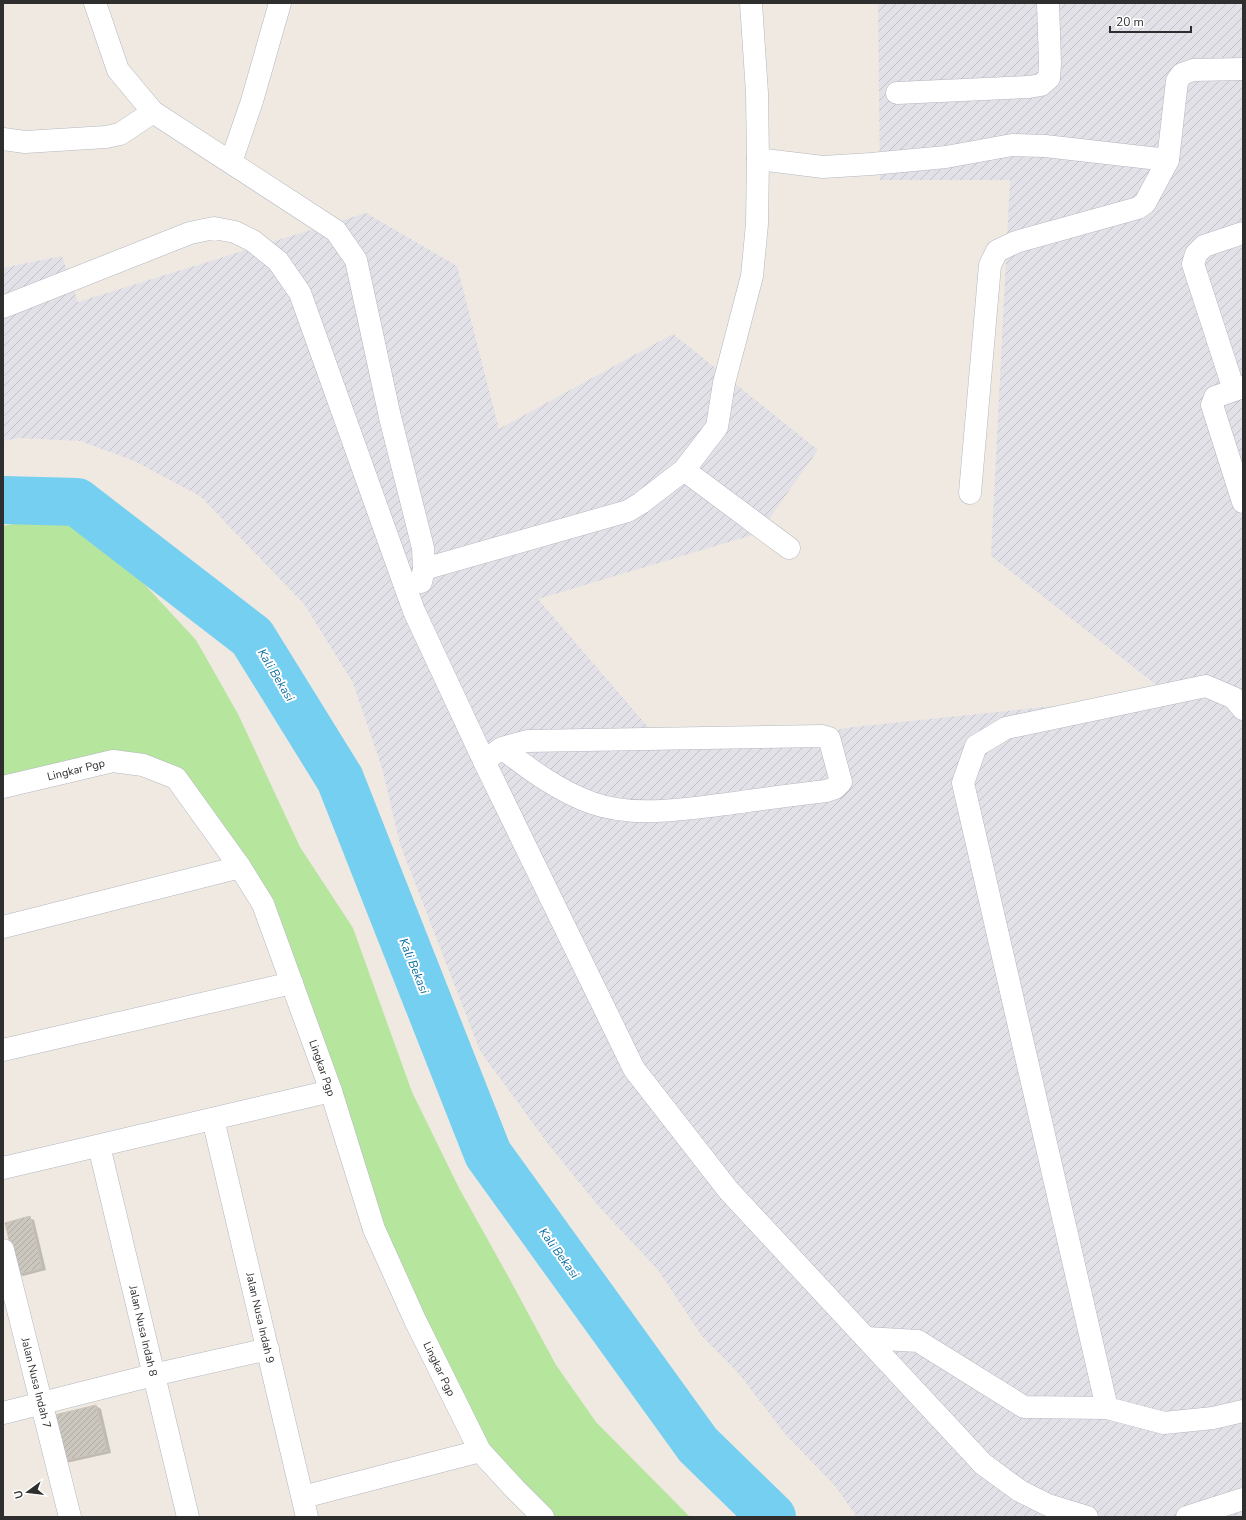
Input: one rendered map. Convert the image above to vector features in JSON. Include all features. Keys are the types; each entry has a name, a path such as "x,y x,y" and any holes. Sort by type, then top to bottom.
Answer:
{"street":[{"path":"95,3 118,70 153,112 336,231 356,260 390,417 423,548 424,569 414,611"},
{"path":"231,162 252,101 280,3"},
{"path":"424,569 628,511 641,503 684,470 717,427 724,383 752,276 757,224 757,93 751,3"},
{"path":"897,93 1029,87 1041,85 1049,78 1048,3"},
{"path":"970,493 990,265 997,251 1016,242 1138,208 1145,203 1168,160 1177,81 1182,74 1193,70 1243,69"},
{"path":"3,139 26,142 106,137 120,134 153,112"},
{"path":"758,159 823,166 871,164 946,157 1012,145 1045,146 1168,160"},
{"path":"3,307 190,233 214,228 235,232 253,241 278,261 300,293 414,611 484,761 634,1068 729,1191 983,1464 1020,1491 1048,1505 1087,1517"},
{"path":"1243,234 1204,246 1196,254 1193,264 1238,388 1215,397 1212,405 1243,502"},
{"path":"684,470 789,548"},
{"path":"1107,1408 963,783 976,746 1006,728 1206,686 1234,698 1243,710"},
{"path":"484,761 502,748 527,741 822,736 829,738 841,782 835,788 826,791 675,810 625,811 593,803 565,791 529,769 502,748"},
{"name":"Lingkar Pgp","path":"3,787 113,761 143,765 176,778 240,867 263,904 331,1091 374,1229 415,1320 480,1451 543,1517"},
{"path":"3,927 240,867"},
{"path":"3,1050 292,983"},
{"path":"3,1168 331,1091"},
{"name":"Jalan Nusa Indah 9","path":"213,1119 305,1507"},
{"name":"Jalan Nusa Indah 8","path":"98,1146 188,1517"},
{"name":"Jalan Nusa Indah 7","path":"3,1250 70,1517"},
{"path":"866,1338 918,1341 1024,1407 1107,1408 1164,1423 1213,1418 1243,1411"},
{"path":"3,1413 153,1375 268,1349"},
{"path":"305,1507 480,1451"},
{"path":"1187,1517 1243,1499"}],"shaded area":[{"path":"878,3 1243,3 1243,1517 857,1517 835,1486 785,1434 740,1375 701,1335 658,1270 600,1208 548,1144 480,1051 400,844 382,768 353,683 304,604 200,496 132,460 80,441 19,438 3,441 3,268 62,256 78,302 366,213 457,266 499,429 673,334 818,450 759,533 538,599 660,741 795,742 845,728 1168,694 991,556 1010,180 880,180"}],"green space":[{"path":"52,516 103,543 146,586 196,640 238,714 300,847 353,928 412,1092 459,1188 556,1365 596,1422 690,1517 543,1517 515,1489 415,1320 240,867 176,778 143,765 3,787 3,526"}],"building":[{"path":"30,1216 42,1268 17,1274 5,1223"},
{"path":"96,1405 107,1451 61,1461 50,1416"}],"waterway":[{"name":"Kali Bekasi","path":"3,500 77,502 252,637 340,779 488,1154 698,1445 772,1517"}]}
